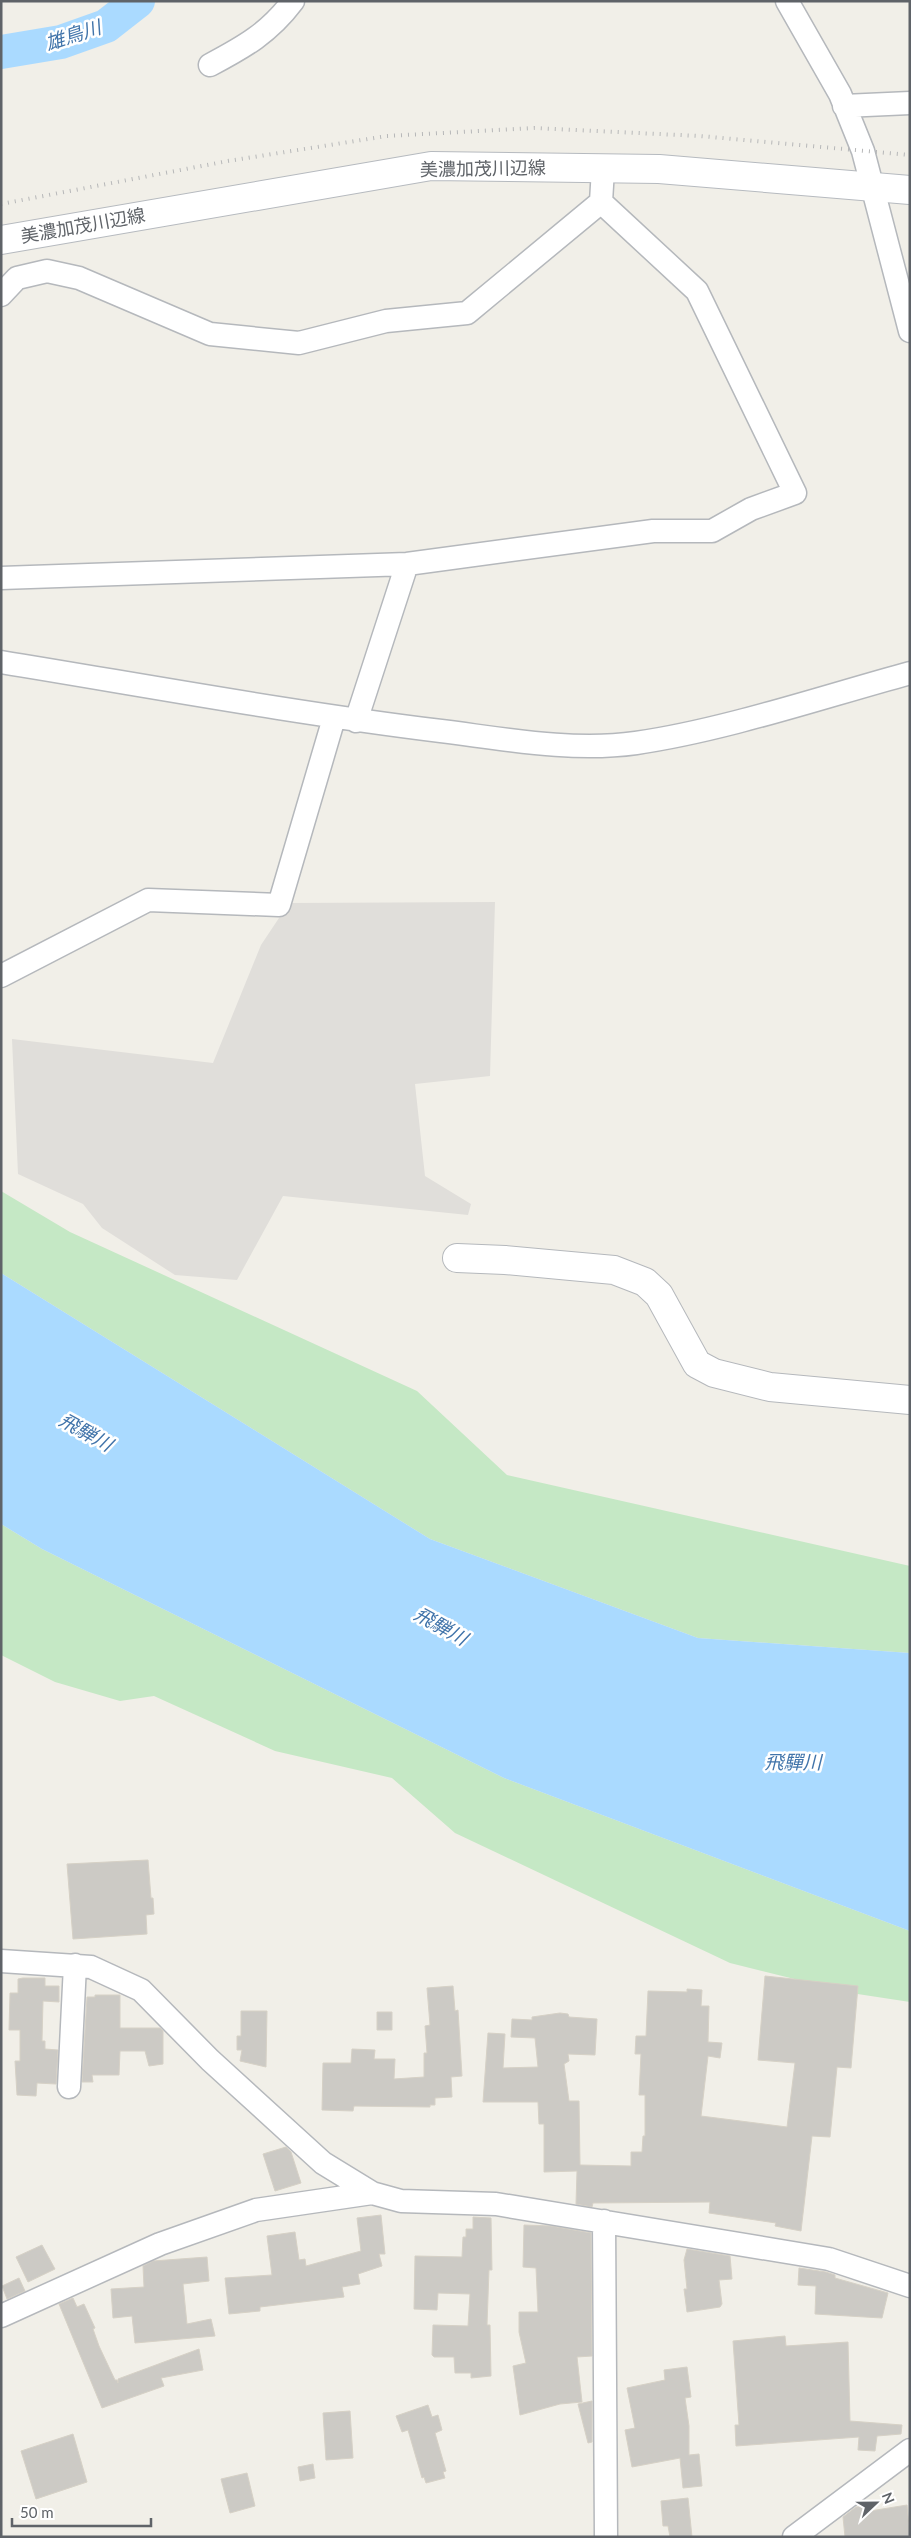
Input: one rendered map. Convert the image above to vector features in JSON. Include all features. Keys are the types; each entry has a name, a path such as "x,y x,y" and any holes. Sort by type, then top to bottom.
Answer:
{"main road":[{"name":"美濃加茂川辺線","path":"1,240 431,166 659,169 910,190"},
{"path":"457,1258 505,1260 614,1270 645,1282 659,1295 697,1364 714,1372 770,1387 910,1400"}],"street":[{"path":"210,65 253,42 281,17 293,1"},
{"path":"787,1 840,94 863,151 910,331"},
{"path":"844,106 910,103"},
{"path":"1,294 17,278 47,271 79,278 210,334 299,343 386,321 467,313 601,202 603,168"},
{"path":"1,578 407,564 653,531 712,531 751,509 795,493 697,291 601,202"},
{"path":"1,976 148,900 279,905 345,720 407,564"},
{"path":"1,662 345,720 542,743 601,746 636,743 714,726 910,672"},
{"path":"1,1961 92,1966 141,1990 210,2060 323,2163 372,2193 401,2201 496,2204 829,2259 910,2286"},
{"path":"69,2086 75,1965"},
{"path":"1,2316 160,2244 256,2210 372,2193"},
{"path":"604,2221 606,2537"},
{"path":"794,2537 910,2450"}],"shaded area":[{"path":"495,902 490,1076 415,1084 425,1176 471,1204 468,1215 283,1196 237,1280 175,1275 102,1228 83,1204 18,1174 12,1039 213,1063 261,945 289,903"}],"green space":[{"path":"1,1191 70,1232 417,1391 507,1475 910,1566 910,1653 698,1638 430,1539 1,1273"},
{"path":"1,1524 42,1549 504,1778 910,1931 910,2002 851,1993 730,1963 455,1833 392,1778 275,1751 154,1696 120,1701 55,1682 1,1655"}],"water":[{"name":"飛驒川","path":"1,1273 430,1539 698,1638 910,1653 910,1931 504,1778 42,1549 1,1524"}],"building":[{"path":"148,1860 154,1914 146,1915 147,1934 73,1939 67,1864"},
{"path":"765,1976 858,1986 851,2068 837,2067 830,2137 812,2136 801,2231 775,2226 776,2223 709,2213 710,2202 593,2203 592,2207 576,2204 577,2171 544,2172 544,2124 539,2124 538,2102 483,2102 488,2033 505,2034 503,2068 538,2067 535,2038 511,2037 512,2019 532,2020 532,2017 560,2013 568,2014 569,2017 597,2019 595,2055 568,2054 569,2061 564,2064 569,2101 579,2101 580,2165 631,2166 631,2152 642,2152 643,2136 645,2136 645,2095 639,2095 641,2054 635,2054 636,2036 646,2036 648,1991 687,1992 687,1989 702,1990 701,2006 709,2006 708,2042 722,2043 720,2058 708,2056 701,2116 787,2127 795,2063 758,2060"},
{"path":"45,1978 45,1986 59,1986 59,2002 43,2001 42,2041 45,2041 45,2049 58,2050 56,2084 37,2083 36,2096 17,2095 15,2061 20,2061 20,2030 9,2030 10,1993 18,1993 18,1979"},
{"path":"453,1986 455,2011 458,2010 462,2076 451,2077 452,2097 435,2098 435,2105 430,2105 430,2107 354,2106 353,2111 322,2110 323,2063 351,2063 352,2049 375,2050 374,2059 395,2059 394,2079 424,2077 424,2053 427,2053 425,2026 430,2025 427,1988"},
{"path":"95,1995 120,1995 120,2028 160,2028 163,2031 163,2064 149,2066 145,2051 120,2051 119,2075 92,2075 93,2082 82,2082 87,1997 95,1997"},
{"path":"241,2011 267,2011 266,2067 240,2061 242,2050 237,2050 237,2036 241,2036"},
{"path":"377,2012 392,2012 392,2030 377,2030"},
{"path":"286,2147 291,2152 301,2183 275,2191 263,2154"},
{"path":"381,2215 385,2254 379,2254 382,2266 358,2274 360,2284 342,2287 344,2297 260,2307 260,2311 229,2314 225,2278 272,2275 267,2236 295,2232 299,2260 305,2259 306,2266 361,2251 357,2218"},
{"path":"473,2217 491,2218 492,2270 489,2270 487,2325 490,2325 491,2376 471,2378 471,2373 455,2373 454,2357 434,2357 432,2355 433,2325 468,2326 470,2294 438,2293 437,2310 414,2309 415,2256 462,2257 463,2237 466,2237 466,2229 473,2229"},
{"path":"524,2225 551,2226 591,2233 592,2356 577,2357 582,2402 560,2404 520,2415 513,2366 526,2363 519,2332 519,2312 538,2312 536,2268 523,2267"},
{"path":"42,2245 55,2269 28,2282 16,2257"},
{"path":"687,2249 730,2256 732,2279 719,2280 722,2304 720,2307 687,2312 684,2289 687,2289 684,2260"},
{"path":"207,2257 209,2281 183,2284 187,2324 211,2319 215,2336 135,2343 132,2316 113,2318 111,2289 144,2287 143,2266 153,2261"},
{"path":"799,2268 826,2272 835,2275 835,2278 888,2293 882,2318 815,2314 816,2286 798,2285"},
{"path":"19,2278 25,2291 7,2299 2,2286"},
{"path":"73,2298 77,2307 84,2304 95,2328 93,2329 99,2346 118,2383 118,2379 199,2349 203,2370 161,2378 164,2386 102,2408 59,2304"},
{"path":"785,2336 786,2346 848,2342 850,2421 902,2425 901,2434 877,2436 875,2451 858,2450 859,2437 736,2446 735,2425 739,2425 733,2341"},
{"path":"687,2367 691,2397 685,2398 689,2426 689,2455 699,2454 702,2486 683,2488 680,2458 632,2467 625,2430 635,2428 627,2388 665,2380 664,2370"},
{"path":"592,2401 592,2442 588,2443 578,2404"},
{"path":"428,2405 432,2417 438,2415 442,2430 435,2433 446,2471 443,2472 445,2478 426,2483 424,2477 422,2478 408,2430 402,2432 396,2416"},
{"path":"350,2411 353,2458 326,2460 323,2413"},
{"path":"73,2434 87,2482 36,2499 21,2451"},
{"path":"313,2464 315,2478 300,2481 298,2467"},
{"path":"247,2473 255,2506 230,2513 221,2479"},
{"path":"688,2498 692,2537 670,2537 668,2526 663,2526 661,2501"},
{"path":"907,2505 910,2537 845,2537 843,2517 856,2507 869,2506 870,2511"}],"waterway":[{"name":"雄鳥川","path":"1,52 61,42 106,26 138,1"}],"railway":[{"path":"1,204 228,161 387,136 534,128 700,136 910,155"}],"water label":[{"name":"飛騨川","path":"86,1432"},
{"name":"飛騨川","path":"441,1626"}]}
